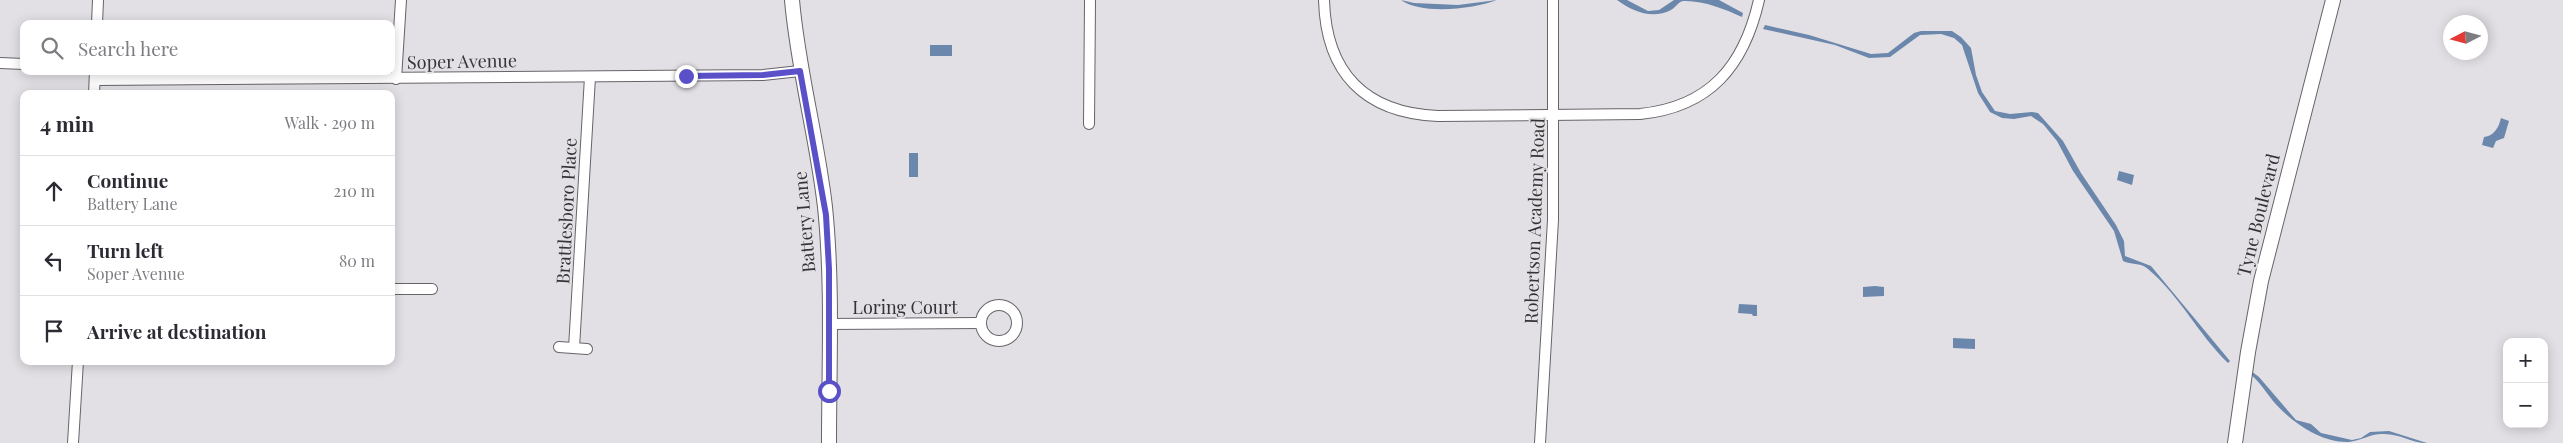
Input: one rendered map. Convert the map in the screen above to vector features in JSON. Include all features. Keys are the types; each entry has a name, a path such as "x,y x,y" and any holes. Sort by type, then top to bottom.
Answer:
{"street":[{"path":"97,20 98,0"},
{"path":"396,79 401,0"},
{"name":"Battery Lane","path":"792,0 800,71 824,204 829,324 829,443"},
{"path":"1089,124 1090,0"},
{"path":"1324,0 1327,36 1336,59 1351,81 1385,105 1402,112 1427,115 1553,115 1658,112 1697,97 1712,87 1734,63 1752,28 1759,0"},
{"name":"Robertson Academy Road","path":"1540,443 1553,228 1553,0"},
{"name":"Tyne Boulevard","path":"2235,443 2262,273 2332,0"},
{"path":"0,63 20,64"},
{"name":"Soper Avenue","path":"95,76 396,79 763,75 800,71"},
{"path":"94,90 95,76"},
{"name":"Brattlesboro Place","path":"574,348 590,76"},
{"path":"395,290 432,289"},
{"name":"Loring Court","path":"829,324 981,323"},
{"path":"559,347 587,349"},
{"path":"73,443 78,365"}],"water":[{"path":"1401,0 1414,3 1458,5 1497,0 1462,8 1434,9 1410,5"},
{"path":"1617,0 1627,0 1648,11 1659,10 1674,0 1719,0 1743,13 1742,17 1721,8 1683,1 1664,13 1650,14 1636,11"},
{"path":"1765,25 1809,35 1871,54 1888,53 1914,33 1921,31 1952,31 1961,37 1971,48 1976,75 1982,92 1995,111 2010,114 2038,113 2063,141 2081,173 2116,225 2124,241 2125,256 2151,266 2230,361 2228,363 2217,352 2170,291 2148,269 2139,264 2123,261 2114,231 2073,171 2057,141 2043,124 2031,116 2014,119 2002,118 1990,112 1978,93 1962,45 1954,38 1941,34 1920,35 1890,57 1869,58 1835,45 1763,29"},
{"path":"930,45 952,45 952,56 930,56"},
{"path":"2501,118 2509,121 2504,138 2496,141 2493,148 2482,145 2484,137 2491,135 2496,130"},
{"path":"909,153 918,153 918,177 909,177"},
{"path":"2119,171 2134,175 2132,185 2117,180"},
{"path":"1863,287 1884,287 1884,296 1863,297"},
{"path":"1739,304 1757,305 1757,316 1738,313"},
{"path":"1953,338 1975,339 1975,349 1953,348"},
{"path":"2251,371 2259,377 2296,420 2311,424 2321,433 2352,440 2361,438 2370,432 2389,431 2427,443 2388,434 2373,435 2349,442 2327,439 2317,435 2297,423 2280,409 2260,383 2250,374"}],"route":[{"path":"686,76 763,75 800,71 820,171 826,215 829,269 829,391"}]}
